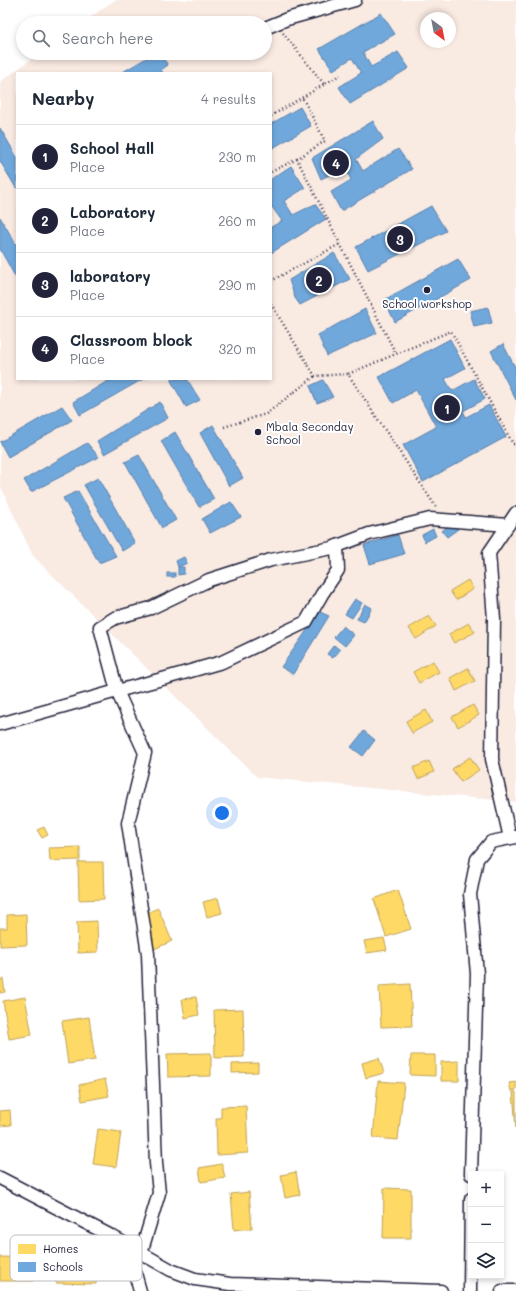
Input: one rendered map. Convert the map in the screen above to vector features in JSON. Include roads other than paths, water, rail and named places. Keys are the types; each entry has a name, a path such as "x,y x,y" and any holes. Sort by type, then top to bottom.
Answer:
{"street":[{"path":"272,26 355,0"},
{"path":"471,1171 477,974 470,894 477,859 491,842 513,837 492,759 494,619 489,553 516,513"},
{"path":"142,1250 159,1193 156,1163 148,954 128,823 145,752 117,691 100,627 115,618 151,608 209,580 271,560 336,546 369,534 430,519 508,525"},
{"path":"0,724 222,662 306,622 338,570 336,546"},
{"path":"0,1178 109,1235"},
{"path":"470,1291 471,1207"},
{"path":"142,1254 171,1270 194,1279 230,1284 441,1291"},
{"path":"137,1281 140,1291"},
{"path":"502,1291 516,1291"}],"place":[{"name":"Classroom block","path":"336,163"},
{"name":"laboratory","path":"400,239"},
{"name":"Laboratory","path":"319,280"},
{"name":"School workshop","path":"427,290"},
{"name":"School Hall","path":"447,408"},
{"name":"Mbala Seconday School","path":"258,432"}]}
